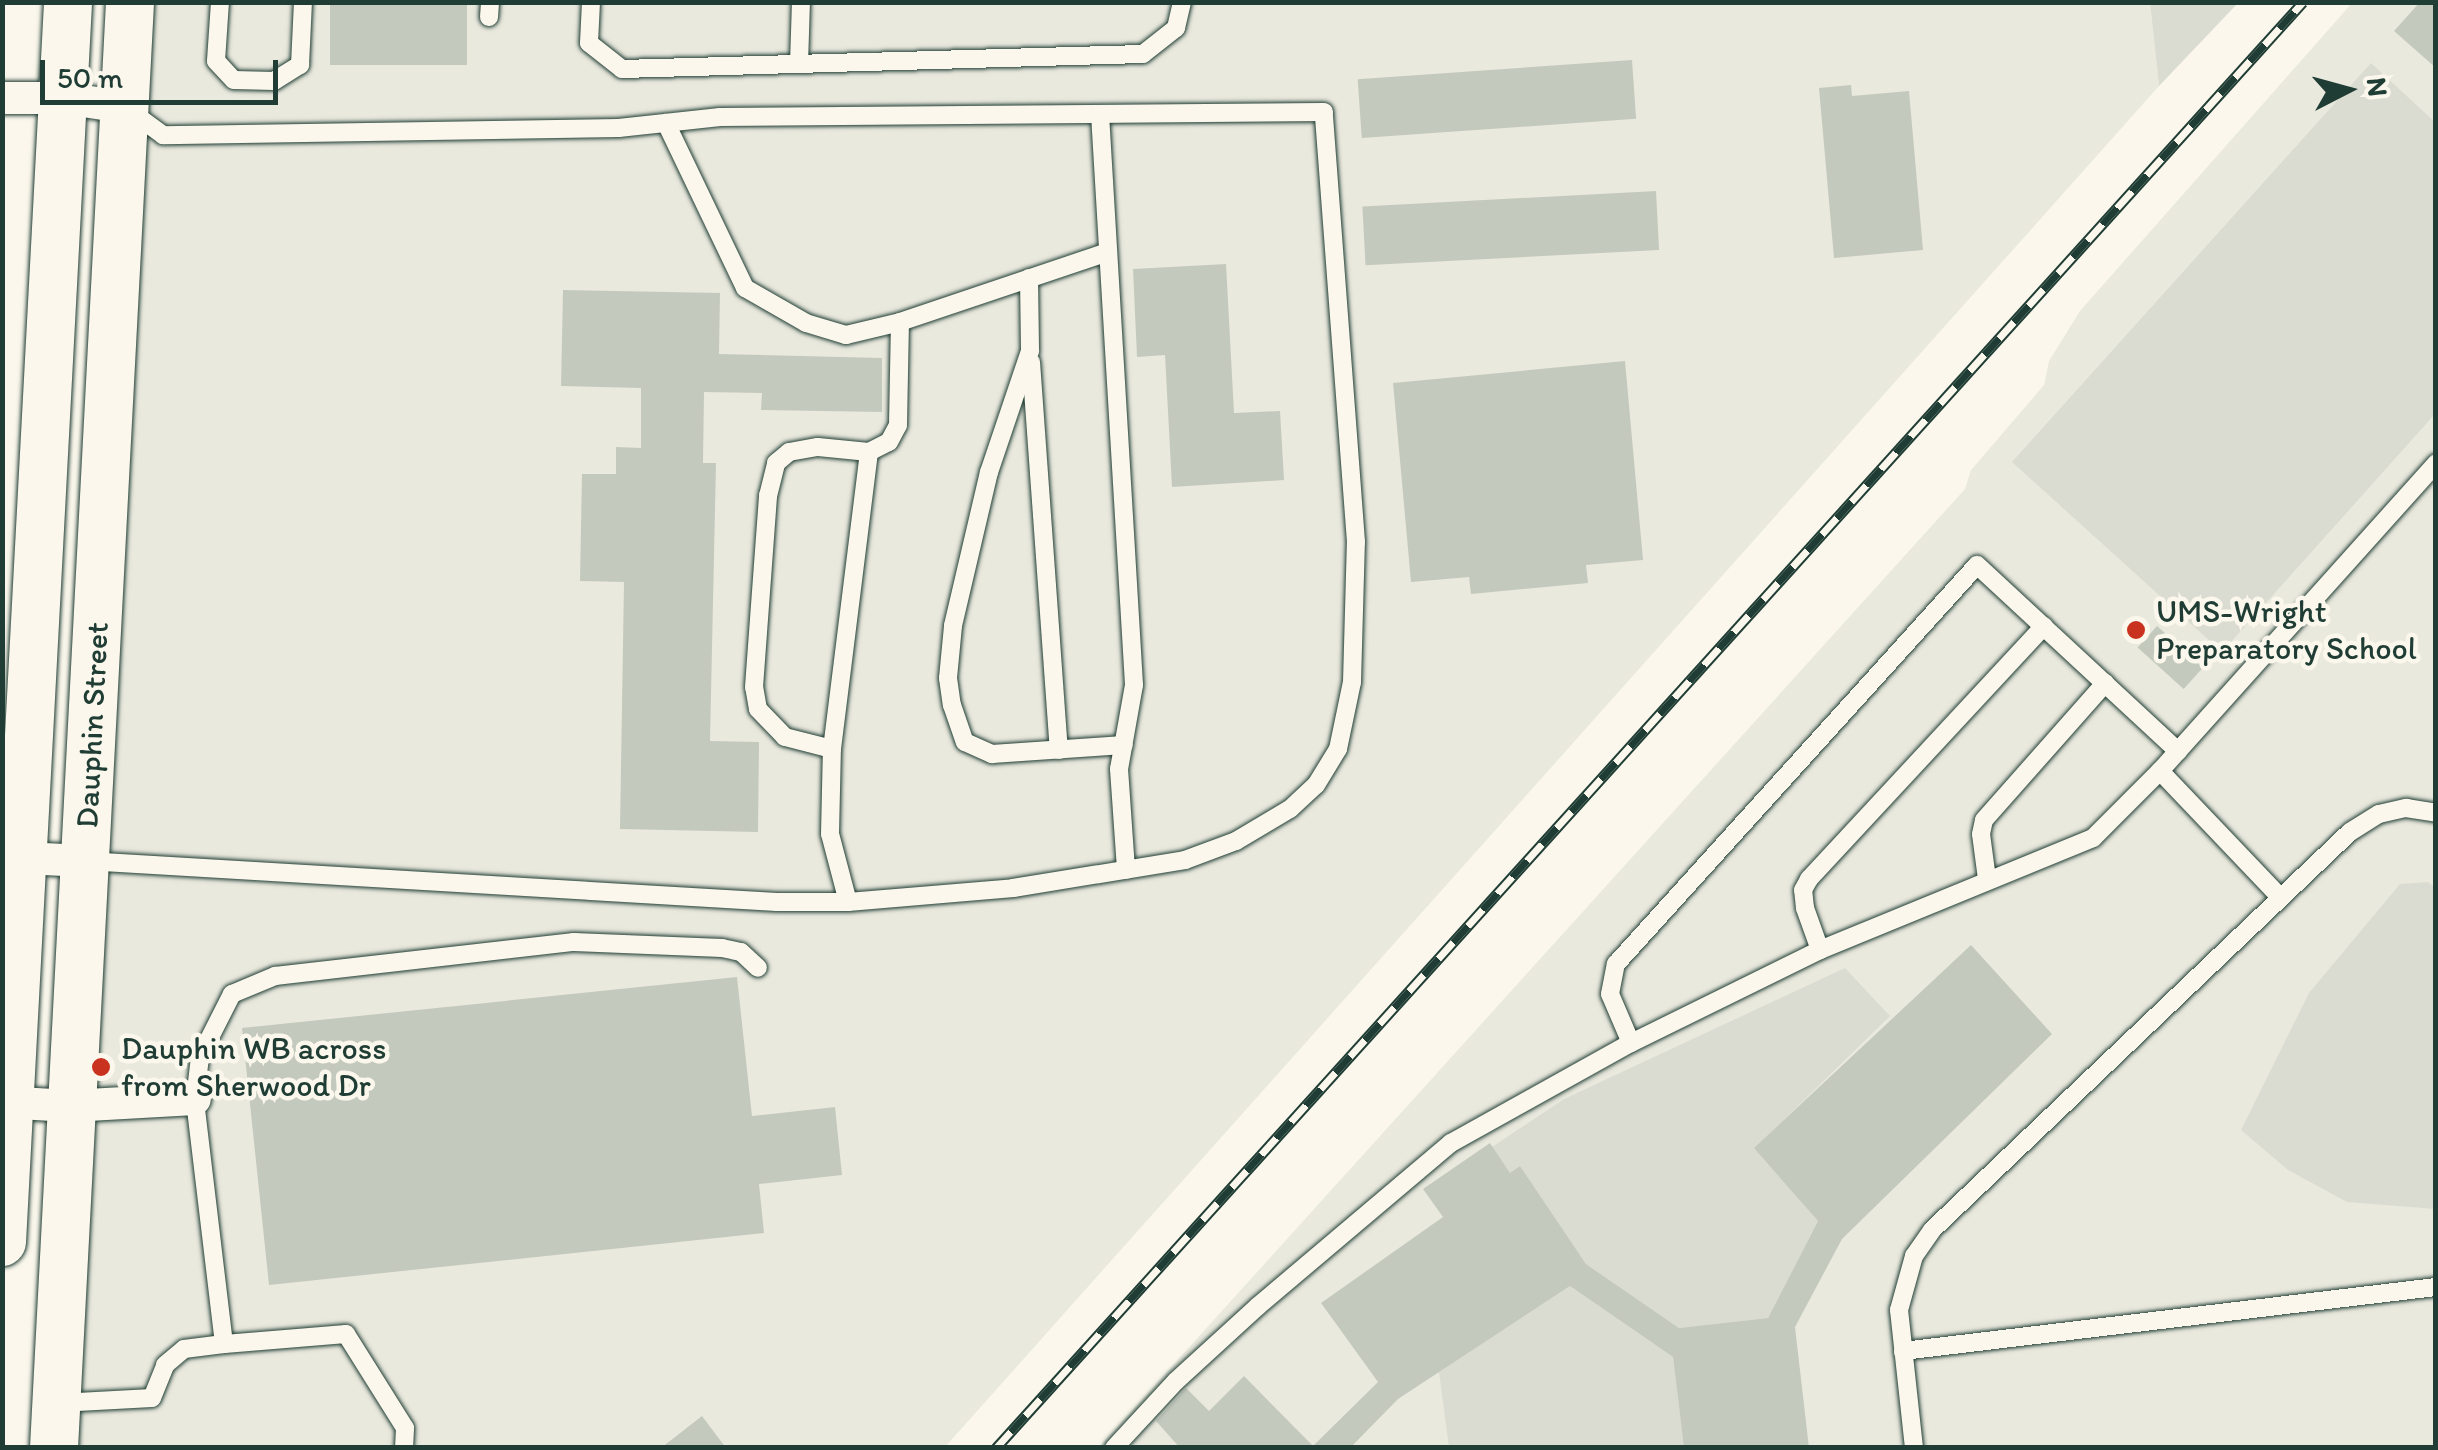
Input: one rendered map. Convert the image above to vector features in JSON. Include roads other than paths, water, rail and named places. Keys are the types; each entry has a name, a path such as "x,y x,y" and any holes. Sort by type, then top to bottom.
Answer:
{"main road":[{"name":"Dauphin Street","path":"2,1242 6,1102 23,858 68,2"},
{"name":"Dauphin Street","path":"55,1425 130,2"}],"street":[{"path":"2,98 63,98 124,107"},
{"path":"23,858 85,860"},
{"path":"6,1102 70,1106 195,1098"}],"lane":[{"path":"220,2 216,61 234,80 274,81 300,65 303,2"},
{"path":"591,2 589,43 622,69 1144,54 1176,28 1182,2"},
{"path":"799,64 801,2"},
{"path":"85,860 702,898 848,902 1014,888 1185,860 1236,841 1290,809 1316,785 1338,750 1352,682 1356,542 1324,112 720,116 619,128 163,135 124,107"},
{"path":"1100,114 1134,685 1119,769 1126,870"},
{"path":"666,122 745,288 806,323 846,335 900,322 1108,252"},
{"path":"1029,278 1030,352 1059,750"},
{"path":"832,749 785,737 758,709 754,686 768,496 776,464 788,452 818,447 869,452 889,442 898,426 900,322"},
{"path":"1030,352 989,472 953,626 948,678 958,726 965,742 992,754 1124,744"},
{"path":"848,902 830,834 832,749 869,452"},
{"path":"1114,1448 1216,1344 1450,1143 1631,1043 1820,950 1987,879 2045,861 2093,838 2160,771 2436,463"},
{"path":"1631,1043 1610,994 1616,964 1976,565 2178,750"},
{"path":"1820,950 1804,908 1803,890 1810,879 2044,626"},
{"path":"1987,879 1980,834 1984,820 2105,683"},
{"path":"2160,771 2280,897"},
{"path":"1914,1448 1901,1291 1914,1256 1932,1230 2350,832 2379,814 2406,808 2436,814"},
{"path":"224,1344 195,1098 200,1057 232,994 275,976 574,942 722,948 741,952 758,968"},
{"path":"1903,1351 2436,1287"},
{"path":"55,1425 152,1398 165,1365 184,1349 346,1334 405,1428 404,1448"}],"railway":[{"path":"996,1448 2303,2"}],"place":[{"name":"UMS-Wright Preparatory School","path":"2136,630"},
{"name":"Dauphin WB across from Sherwood Dr","path":"101,1067"}]}
